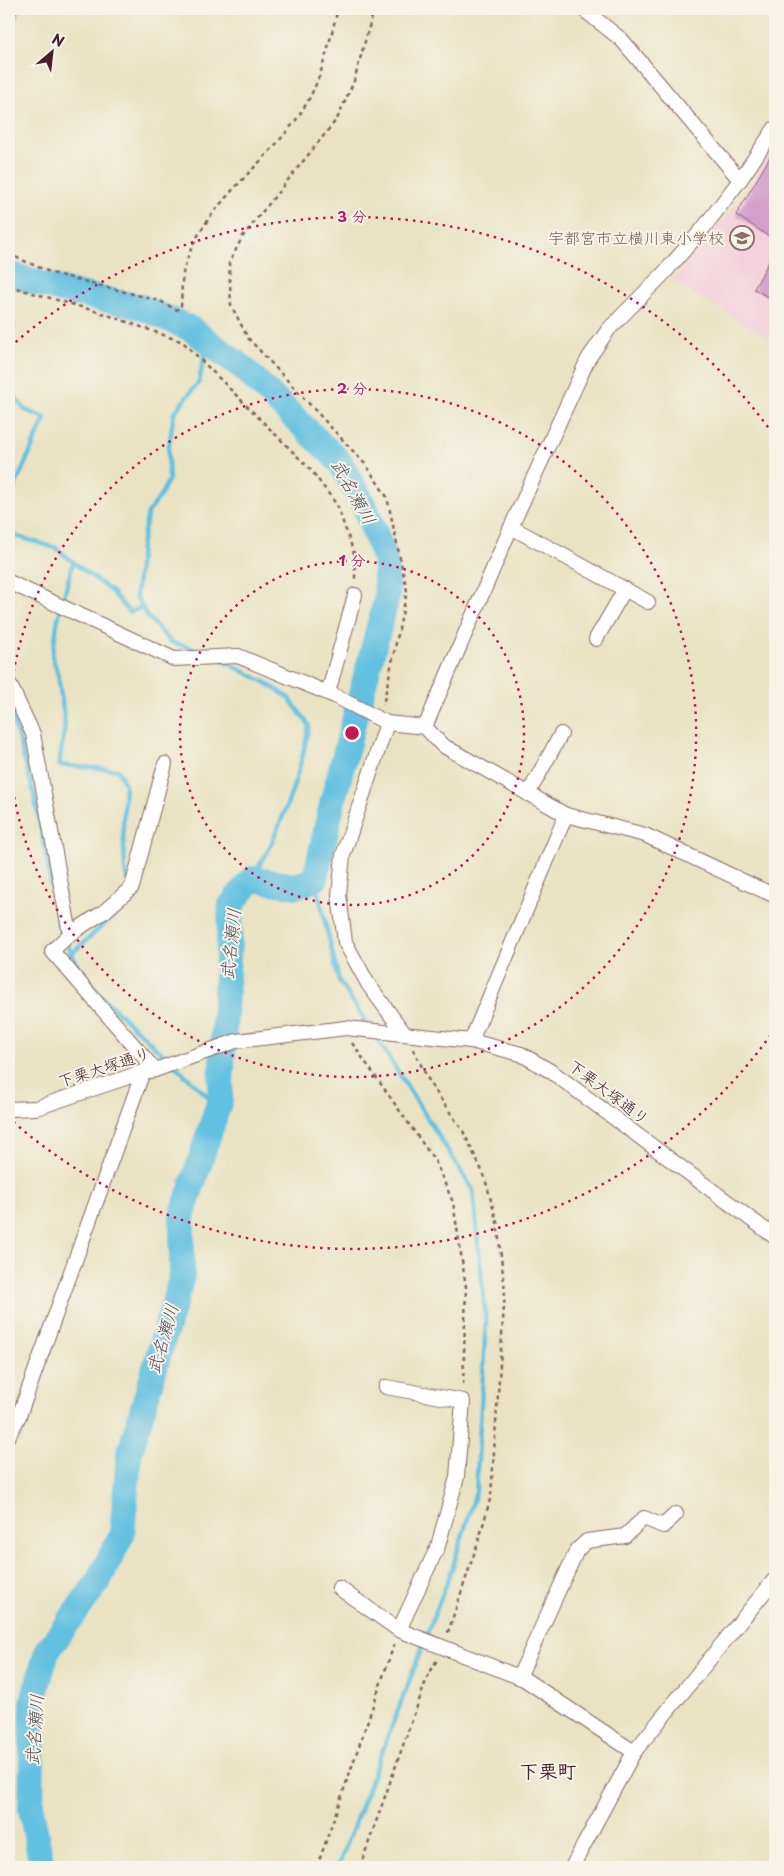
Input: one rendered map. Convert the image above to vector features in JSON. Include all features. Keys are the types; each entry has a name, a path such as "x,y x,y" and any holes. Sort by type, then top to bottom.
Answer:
{"street":[{"path":"583,9 622,40 740,180"},
{"path":"425,727 511,527 588,359 608,330 664,273 701,231 740,180 775,128"},
{"path":"511,527 648,602"},
{"path":"9,582 174,659 238,656 331,695 381,719 425,727 442,745 566,815 645,835 775,896"},
{"path":"596,639 625,589"},
{"path":"331,695 355,596"},
{"path":"9,683 33,734 70,934"},
{"path":"381,719 343,855 339,895 345,942 368,984 401,1032"},
{"path":"528,794 561,734"},
{"path":"9,1435 19,1416 149,1071 52,951 70,934 106,911 132,887 165,764"},
{"path":"471,1041 566,815"},
{"name":"下栗大塚通り","path":"9,1109 36,1108 236,1041 343,1028 401,1032 471,1041 520,1054 552,1072 775,1237"},
{"path":"386,1387 463,1401 457,1478 440,1538 399,1630"},
{"path":"519,1677 577,1550 587,1541 625,1536 644,1518 663,1526 676,1514"},
{"path":"572,1867 634,1752 775,1579"},
{"path":"339,1588 399,1630 519,1677 634,1752"}],"path":[{"path":"9,252 13,256 52,272 160,300 177,310 182,307 183,270 206,220 291,126 305,107 318,82 338,9"},
{"path":"374,9 354,81 337,119 243,236 229,262 231,305 248,338 366,466 387,496 407,591 381,719"},
{"path":"9,286 105,314 183,342 311,470 338,505 355,556 355,596"},
{"path":"343,1028 435,1161 453,1202 466,1287 463,1401"},
{"path":"317,1867 399,1630"}],"shaded area":[{"name":"宇都宮市立横川東小学校","path":"775,143 775,342 673,281 744,194"}],"building":[{"path":"775,149 775,229 770,237 736,215"},
{"path":"775,250 775,301 754,289"}],"waterway":[{"path":"9,37 18,9"},
{"name":"武名瀬川","path":"9,274 62,290 141,307 191,329 242,367 340,462 365,507 385,559 387,597 333,800 315,879 296,886 252,879 231,905 220,1100 182,1216 182,1276 129,1455 122,1534 98,1582 47,1651 33,1701 31,1809 42,1867"},
{"path":"9,317 14,325 9,333"},
{"path":"205,652 171,642 146,615 136,596 141,546 148,513 169,479 168,452 174,413 199,382 207,341"},
{"path":"9,389 25,410 45,418 12,493 12,535 56,548 73,562 58,619 52,656 58,675 65,725 59,765 118,770 125,784 123,827 125,870 129,881"},
{"path":"73,562 112,592 129,612 142,608"},
{"path":"223,661 263,681 288,697 309,725 299,770 289,799 270,847 252,879"},
{"path":"9,704 34,794 60,930 79,968 105,1000 218,1106"},
{"path":"315,879 339,981 370,1028"},
{"path":"71,954 118,912 132,895"},
{"path":"338,1867 452,1569 476,1492 486,1321 473,1190 374,1034"}],"place":[{"name":"宇都宮市立横川東小学校","path":"742,238"}],"district":[{"name":"下栗町","path":"548,1771"}]}
